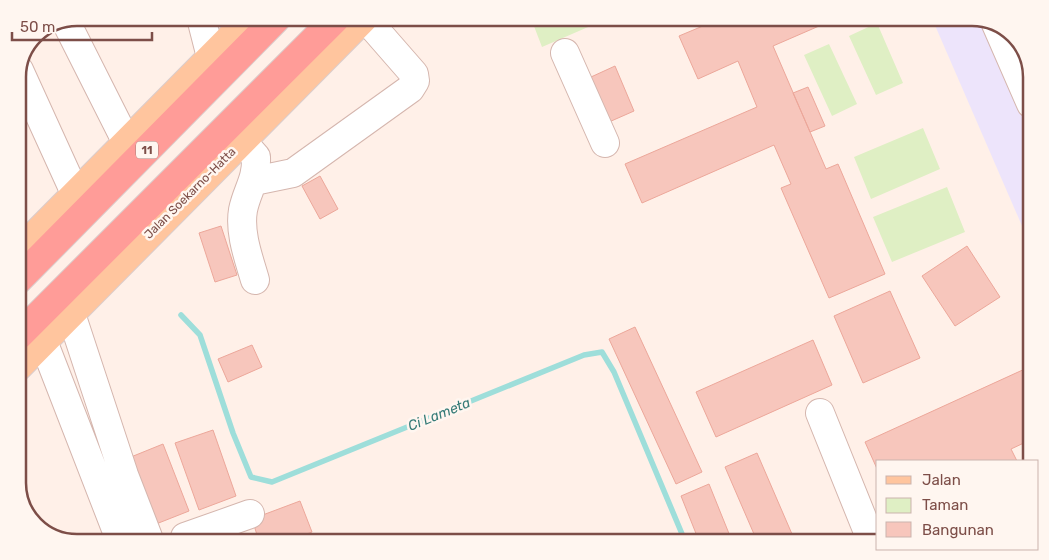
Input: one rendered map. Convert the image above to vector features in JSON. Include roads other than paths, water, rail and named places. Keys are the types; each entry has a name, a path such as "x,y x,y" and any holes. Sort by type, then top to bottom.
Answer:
{"highway":[{"name":"11","path":"26,272 269,26"},
{"name":"Jalan Soekarno-Hatta","path":"30,339 146,208 328,26"},
{"path":"146,208 200,183"}],"main road":[{"path":"26,244 240,26"},
{"name":"Jalan Soekarno-Hatta","path":"30,339 71,314 359,26"}],"street":[{"path":"203,26 211,57"},
{"path":"254,181 293,173 410,89 415,81 414,74 370,26"},
{"path":"68,27 126,143"},
{"path":"1001,36 1023,86"},
{"path":"565,53 605,143"},
{"path":"26,85 75,193"},
{"path":"242,141 256,157 254,181 243,210 243,229 247,254 255,280"},
{"path":"71,314 124,475 147,534"},
{"path":"30,339 111,534"},
{"path":"820,413 869,534"},
{"path":"193,534 250,514"}],"waterway":[{"name":"Ci Lameta","path":"181,315 200,335 233,433 251,477 272,482 584,355 602,352 614,372 682,534"}]}
